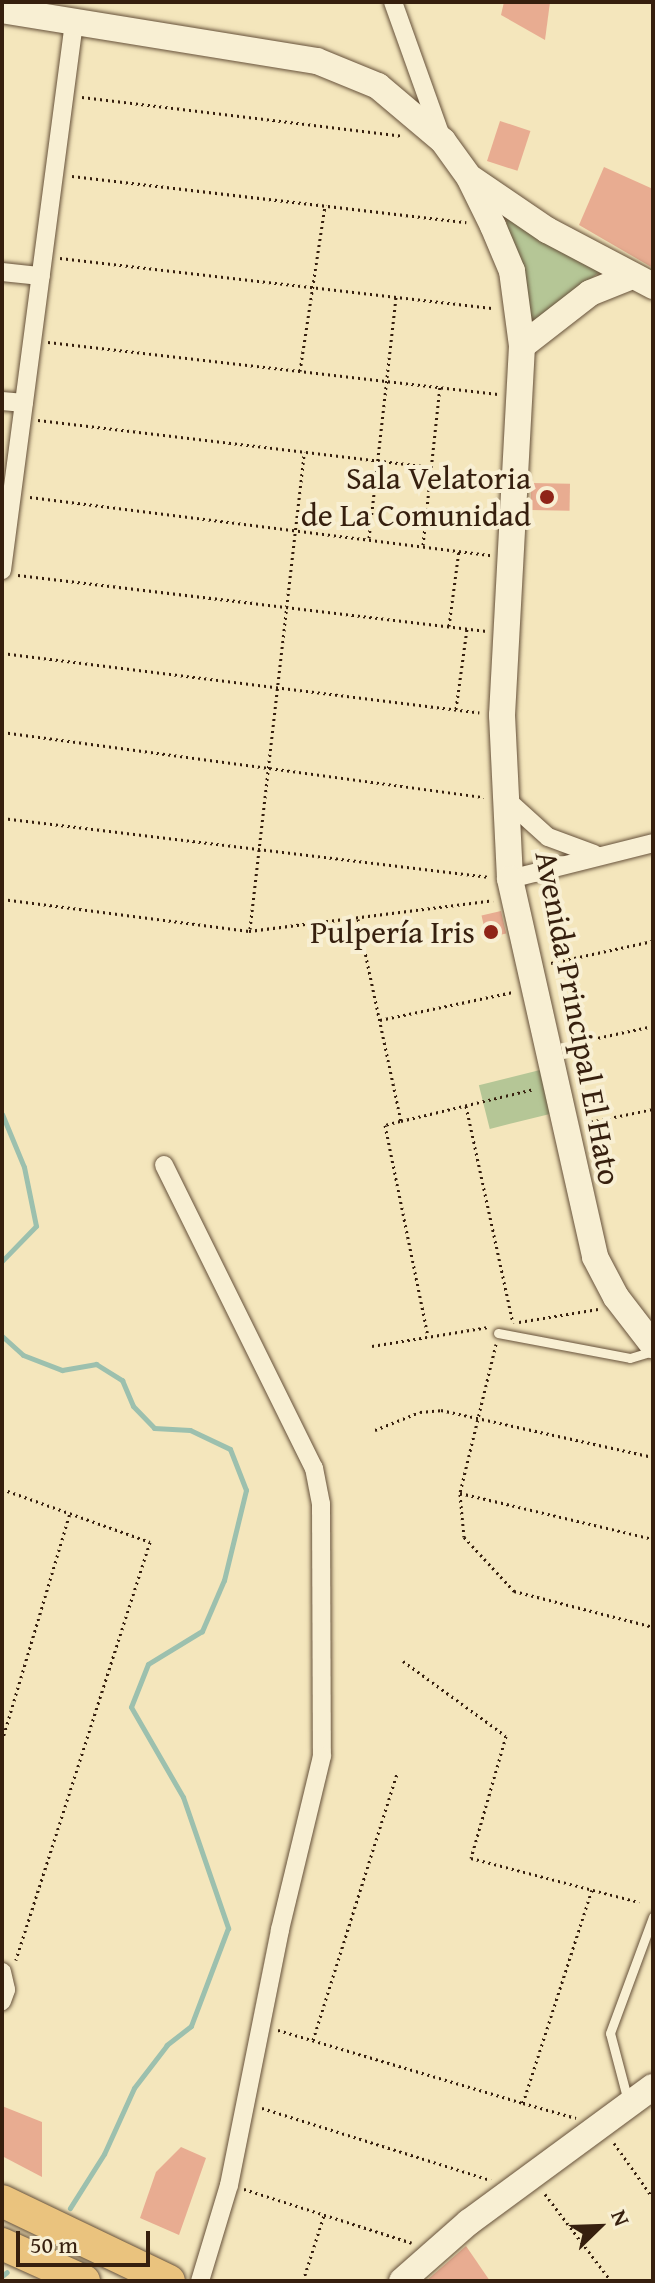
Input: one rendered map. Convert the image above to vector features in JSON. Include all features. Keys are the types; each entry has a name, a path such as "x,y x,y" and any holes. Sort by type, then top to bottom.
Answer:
{"highway":[{"path":"2,2201 169,2281"},
{"path":"2,2244 84,2281"}],"street":[{"path":"393,2 443,141"},
{"name":"Avenida Principal El Hato","path":"2,10 76,12 317,61 378,86 443,141 469,177 493,226 512,271 522,346 502,715 511,888 595,1257 616,1297 653,1348"},
{"path":"2,572 76,12"},
{"path":"469,177 547,230 641,282"},
{"path":"2,272 41,276"},
{"path":"522,346 578,301 641,282"},
{"path":"2,401 23,410"},
{"path":"507,800 548,837 596,855"},
{"path":"511,888 596,855 653,843"},
{"path":"164,1165 319,1483 322,1756 229,2185 200,2281"},
{"path":"402,2281 523,2181 653,2087"}],"lane":[{"path":"498,1333 630,1358 653,1348"},
{"path":"629,2104 610,2033 653,1917"}],"path":[{"path":"65,95 443,141"},
{"path":"54,174 493,226"},
{"path":"300,371 325,205"},
{"path":"43,257 518,311"},
{"path":"369,538 396,296"},
{"path":"32,340 521,396"},
{"path":"423,545 440,387"},
{"path":"23,410 304,452 431,467"},
{"path":"249,931 304,452"},
{"path":"12,495 295,528 510,558"},
{"path":"449,627 459,550"},
{"path":"2,572 506,634"},
{"path":"456,709 467,629"},
{"path":"2,653 502,715"},
{"path":"2,732 507,800"},
{"path":"2,818 259,850 511,888"},
{"path":"2,899 249,931 358,919 511,888"},
{"path":"358,919 401,1121"},
{"path":"378,1021 653,941"},
{"path":"546,1049 653,1026"},
{"path":"428,1337 385,1125 554,1085"},
{"path":"466,1106 513,1323"},
{"path":"579,1125 653,1109"},
{"path":"498,1333 460,1493 464,1537 514,1591 653,1627"},
{"path":"375,1430 420,1412 478,1416 653,1457"},
{"path":"2,1489 150,1542 3,1988"},
{"path":"460,1493 653,1539"},
{"path":"2,1741 70,1513"},
{"path":"403,1661 506,1736 471,1858 639,1902"},
{"path":"313,2040 397,1773"},
{"path":"523,2103 592,1890"},
{"path":"263,2026 601,2125 653,2198"},
{"path":"247,2104 523,2181 611,2281"},
{"path":"229,2185 436,2251"},
{"path":"303,2281 324,2215"}],"green space":[{"path":"504,209 602,270 528,328"},
{"path":"540,1070 551,1114 490,1129 479,1085"}],"building":[{"path":"504,2 550,2 545,40 501,15"},
{"path":"500,121 530,131 517,171 487,161"},
{"path":"604,167 653,189 653,268 579,225"},
{"name":"Sala Velatoria de La Comunidad","path":"531,483 570,484 570,511 531,510"},
{"path":"501,911 506,933 487,938 482,915"},
{"path":"2,2106 42,2122 42,2177 2,2156"},
{"path":"181,2147 206,2158 179,2235 140,2218 156,2172"},
{"path":"466,2246 490,2281 426,2281"}],"waterway":[{"path":"2,1114 24,1167 36,1226 2,1261"},
{"path":"2,1336 23,1355 62,1370 96,1364 122,1380 133,1406 154,1428 190,1430 230,1449 246,1490 224,1580 202,1631 148,1664 131,1707 183,1797 228,1928 191,2026 167,2045 134,2088 104,2154 70,2208"},
{"path":"2,2276 7,2272"}],"place":[{"name":"Sala Velatoria de La Comunidad","path":"547,497"},
{"name":"Pulpería Iris","path":"491,932"}]}
